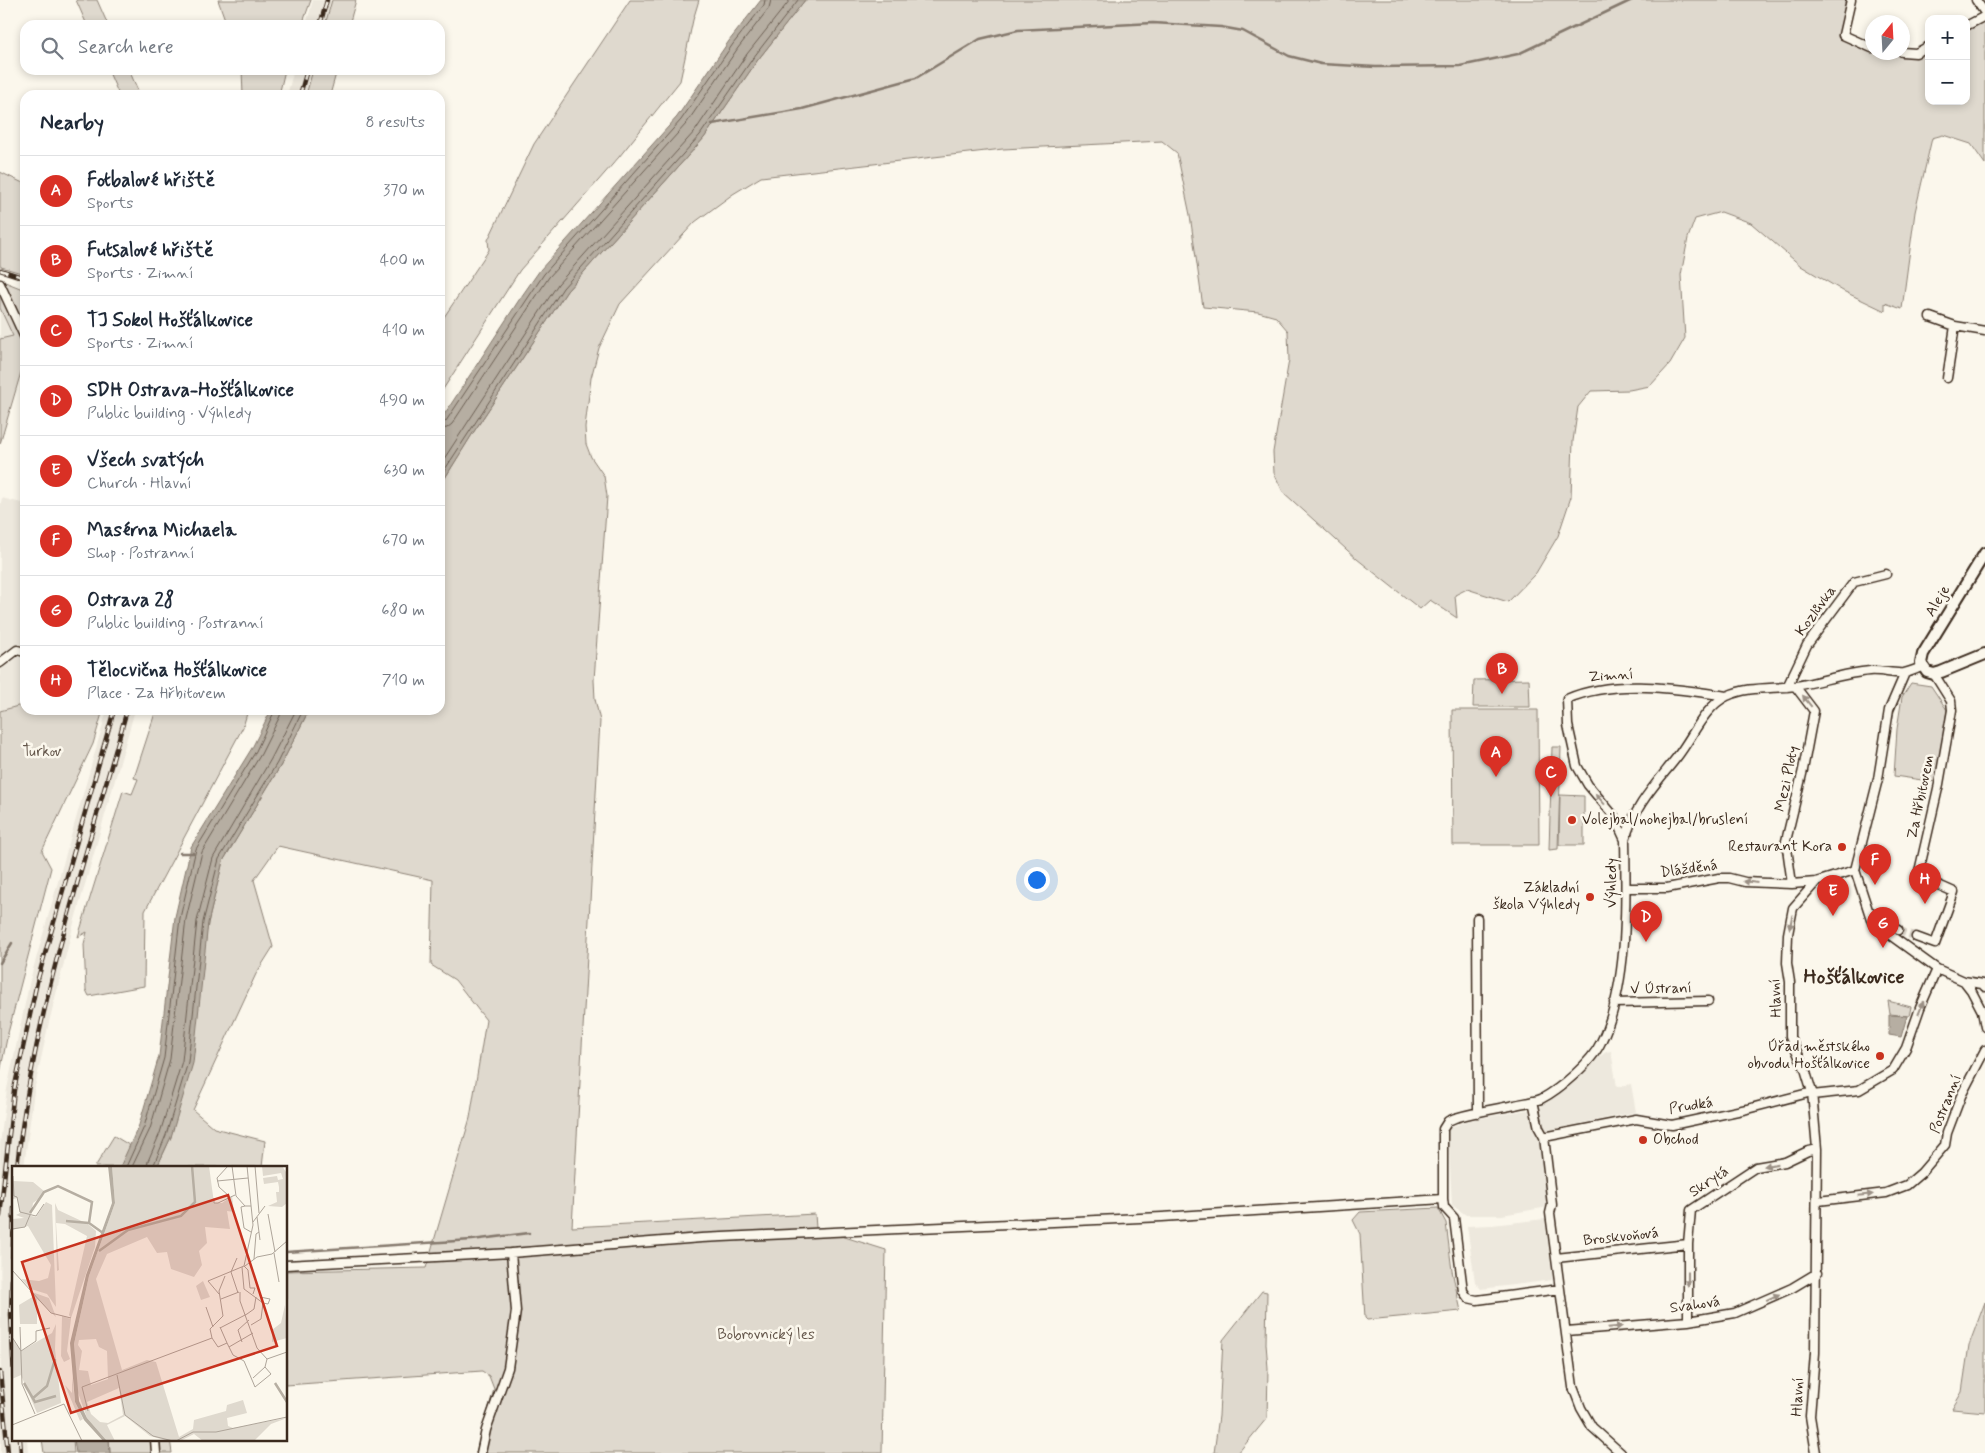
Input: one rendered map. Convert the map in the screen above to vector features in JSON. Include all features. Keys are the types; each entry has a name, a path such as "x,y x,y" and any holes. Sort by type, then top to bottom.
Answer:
{"street":[{"path":"1851,0 1843,35 1865,45"},
{"path":"1970,24 1985,15 1976,0"},
{"path":"1910,53 1916,53 1925,48"},
{"path":"0,284 20,327"},
{"path":"1930,318 1955,326 1985,331"},
{"path":"1948,378 1955,326"},
{"name":"Aleje","path":"1922,667 1922,656 1985,552"},
{"name":"Kozlůvka","path":"1791,686 1807,645 1854,582 1886,574"},
{"path":"0,663 17,650 20,651"},
{"path":"1922,667 1927,672 1934,674 1985,654"},
{"name":"Výhledy","path":"1443,1199 1443,1129 1448,1121 1478,1112 1541,1099 1563,1083 1593,1056 1601,1044 1614,1003 1625,927 1626,840 1633,816 1685,748 1699,724 1714,706 1727,696 1752,690 1791,686 1870,671 1905,672 1922,667"},
{"path":"1905,672 1889,710 1878,779 1855,870 1872,922 1937,969 1964,981 1982,984 1985,987"},
{"name":"Za Hřbitovem","path":"1916,937 1935,944 1954,892 1918,876 1939,784 1952,706 1951,701 1934,674"},
{"name":"Mezi Ploty","path":"1791,686 1814,711 1803,770 1786,841 1792,884"},
{"name":"Zimní","path":"1626,840 1614,816 1588,785 1577,766 1568,725 1567,698 1584,691 1634,687 1667,687 1727,696"},
{"path":"1816,882 1855,870"},
{"name":"Dlážděná","path":"1626,888 1667,888 1719,878 1729,878 1745,882 1792,884 1816,882"},
{"name":"Hlavní","path":"1816,882 1793,908 1788,934 1787,962 1790,985 1790,1037 1805,1069 1812,1094 1817,1150 1815,1353 1810,1416 1816,1453"},
{"path":"1868,908 1876,918 1898,930"},
{"path":"1477,918 1478,1112"},
{"name":"Prudká","path":"1544,1137 1636,1119 1672,1125 1812,1094 1859,1090 1893,1070 1906,1048 1920,1008 1937,969"},
{"path":"1964,981 1982,1010 1985,1027"},
{"name":"V Ústraní","path":"1614,1003 1708,1001"},
{"name":"Postranní","path":"1818,1200 1886,1193 1907,1185 1921,1173 1945,1145 1947,1132 1961,1096 1985,1050"},
{"path":"1533,1101 1539,1128 1544,1137 1556,1258 1573,1388 1581,1408 1592,1427 1621,1453"},
{"name":"Skrytá","path":"1688,1321 1688,1244 1690,1212 1694,1206 1756,1167 1785,1162 1808,1151 1817,1150"},
{"path":"288,1265 511,1253 701,1238 1162,1217 1443,1199 1444,1206 1454,1218 1463,1291 1468,1298 1477,1300 1560,1289"},
{"name":"Broskvoňová","path":"1556,1258 1688,1244"},
{"path":"481,1453 486,1430 508,1368 516,1311 511,1253"},
{"name":"Svahová","path":"1567,1331 1688,1321 1740,1312 1792,1288 1817,1273"},
{"path":"155,1440 156,1453"}],"shaded area":[{"path":"313,0 334,0 328,20 307,20"},
{"path":"293,75 313,75 309,90 288,90"},
{"path":"0,308 13,336 0,339"},
{"path":"2,498 20,503 20,705 0,711 0,507"},
{"path":"106,715 134,715 74,923 49,1022 34,1091 24,1166 12,1166 12,1440 27,1440 28,1453 1,1453 0,1144 7,1089 30,980"},
{"path":"1611,1051 1617,1087 1631,1084 1636,1112 1550,1130 1539,1141 1548,1207 1502,1215 1466,1215 1452,1205 1448,1128 1470,1120 1538,1108 1589,1064 1606,1052"},
{"path":"1545,1219 1553,1280 1481,1289 1475,1282 1467,1226"}],"green space":[{"path":"76,0 97,0 106,20 85,20"},
{"path":"218,0 311,0 304,20 225,20"},
{"path":"332,0 356,0 350,20 326,20"},
{"path":"630,0 699,0 680,81 619,157 520,270 445,386 445,316 489,250 488,240 534,144"},
{"name":"Bobrovnický les","path":"805,0 1846,0 1839,35 1865,48 1865,60 1910,60 1910,56 1915,56 1925,51 1925,105 1970,105 1970,27 1985,20 1985,164 1971,144 1943,135 1932,138 1915,212 1902,309 1885,303 1885,311 1843,291 1801,266 1751,223 1721,212 1695,219 1688,238 1681,275 1685,338 1670,364 1650,386 1629,390 1591,391 1578,407 1573,441 1571,497 1558,536 1536,573 1508,602 1467,589 1455,595 1457,618 1430,600 1420,609 1357,559 1283,492 1274,473 1273,452 1289,360 1288,331 1276,317 1258,312 1203,307 1190,215 1177,153 1162,141 1003,149 761,177 733,194 695,222 620,304 599,348 591,378 585,427 586,444 591,457 604,476 607,496 594,680 595,699 600,721 572,1227 815,1214 816,1228 886,1250 882,1453 476,1453 494,1389 489,1376 482,1371 288,1385 288,1271 426,1268 470,1118 486,1020 455,980 431,965 433,880 278,846 254,880 273,947 256,974 193,1110 214,1128 265,1141 262,1166 157,1166 171,1137 208,923 223,861 281,765 306,715 445,715 445,478 567,291 704,138 757,61"},
{"path":"110,75 131,75 138,90 117,90"},
{"path":"242,75 284,75 280,90 243,90"},
{"path":"312,75 336,75 331,90 307,90"},
{"path":"0,172 20,182 20,273 1,267"},
{"path":"0,280 20,288 20,376 0,444 0,339 13,336 0,308"},
{"path":"1529,679 1530,707 1473,707 1474,680"},
{"path":"1911,683 1931,686 1947,710 1936,782 1894,776 1897,729 1902,697"},
{"name":"Turkov","path":"20,705 20,715 102,715 93,744 42,851 51,868 8,1033 0,1073 0,711"},
{"path":"1452,710 1538,710 1539,845 1453,845"},
{"path":"154,715 247,715 243,727 145,911 144,986 89,996 86,990 84,944 87,932 78,937 123,791 132,794 138,779 134,778"},
{"path":"1552,747 1561,747 1558,849 1549,850"},
{"name":"Volejbal/nohejbal/bruslení","path":"1560,795 1584,796 1584,845 1559,845"},
{"path":"1888,1001 1911,1007 1909,1016 1890,1014"},
{"path":"114,1136 134,1148 125,1166 96,1166"},
{"path":"1438,1208 1446,1223 1452,1271 1461,1311 1367,1320 1365,1318 1360,1234 1353,1220 1360,1212"},
{"path":"1262,1291 1267,1292 1267,1418 1238,1453 1214,1453 1219,1416 1223,1340"},
{"path":"1985,1302 1985,1412 1952,1409 1962,1392 1969,1345"},
{"path":"42,1440 73,1440 74,1453 44,1453"},
{"path":"109,1440 170,1440 172,1453 110,1453"}],"water":[{"path":"761,0 805,0 757,61 704,138 567,291 445,478 445,413 540,270 677,117 729,41"},
{"path":"268,715 306,715 281,765 223,861 208,923 193,1063 171,1137 157,1166 120,1166 139,1125 159,1056 175,917 191,847 252,748"},
{"path":"1889,1015 1907,1016 1901,1037 1889,1035"},
{"path":"74,1440 109,1440 110,1453 76,1453"}],"waterway":[{"path":"712,124 802,109 916,78 980,39 1018,30 1153,23 1221,27 1243,31 1289,56 1321,64 1376,67 1460,66 1518,54 1632,0"},
{"path":"180,853 193,853"},
{"path":"0,963 12,943"},
{"path":"288,1252 472,1240 529,1233"}],"tunnel":[{"path":"1898,930 1916,937"}],"railway":[{"path":"321,20 327,0"},
{"path":"301,90 306,75"},
{"path":"0,270 20,276"},
{"path":"0,1216 14,1090 37,982 113,715"},
{"path":"17,1166 35,1051 48,993 78,879 126,715"},
{"path":"12,1279 12,1336"},
{"path":"0,1372 8,1453"},
{"path":"20,1440 21,1453"}],"place":[{"name":"Futsalové hřiště","path":"1502,694"},
{"name":"Fotbalové hřiště","path":"1496,777"},
{"name":"TJ Sokol Hošťálkovice","path":"1551,797"},
{"name":"Volejbal/nohejbal/bruslení","path":"1572,820"},
{"name":"Restaurant Kora","path":"1842,847"},
{"name":"Masérna Michaela","path":"1875,885"},
{"name":"Základní škola Výhledy","path":"1590,897"},
{"name":"Tělocvična Hošťálkovice","path":"1925,904"},
{"name":"Všech svatých","path":"1833,916"},
{"name":"SDH Ostrava-Hošťálkovice","path":"1646,942"},
{"name":"Ostrava 28","path":"1883,948"},
{"name":"Úřad městského obvodu Hošťálkovice","path":"1880,1056"},
{"name":"Obchod","path":"1643,1140"}],"district":[{"name":"Hošťálkovice","path":"1854,977"}]}
